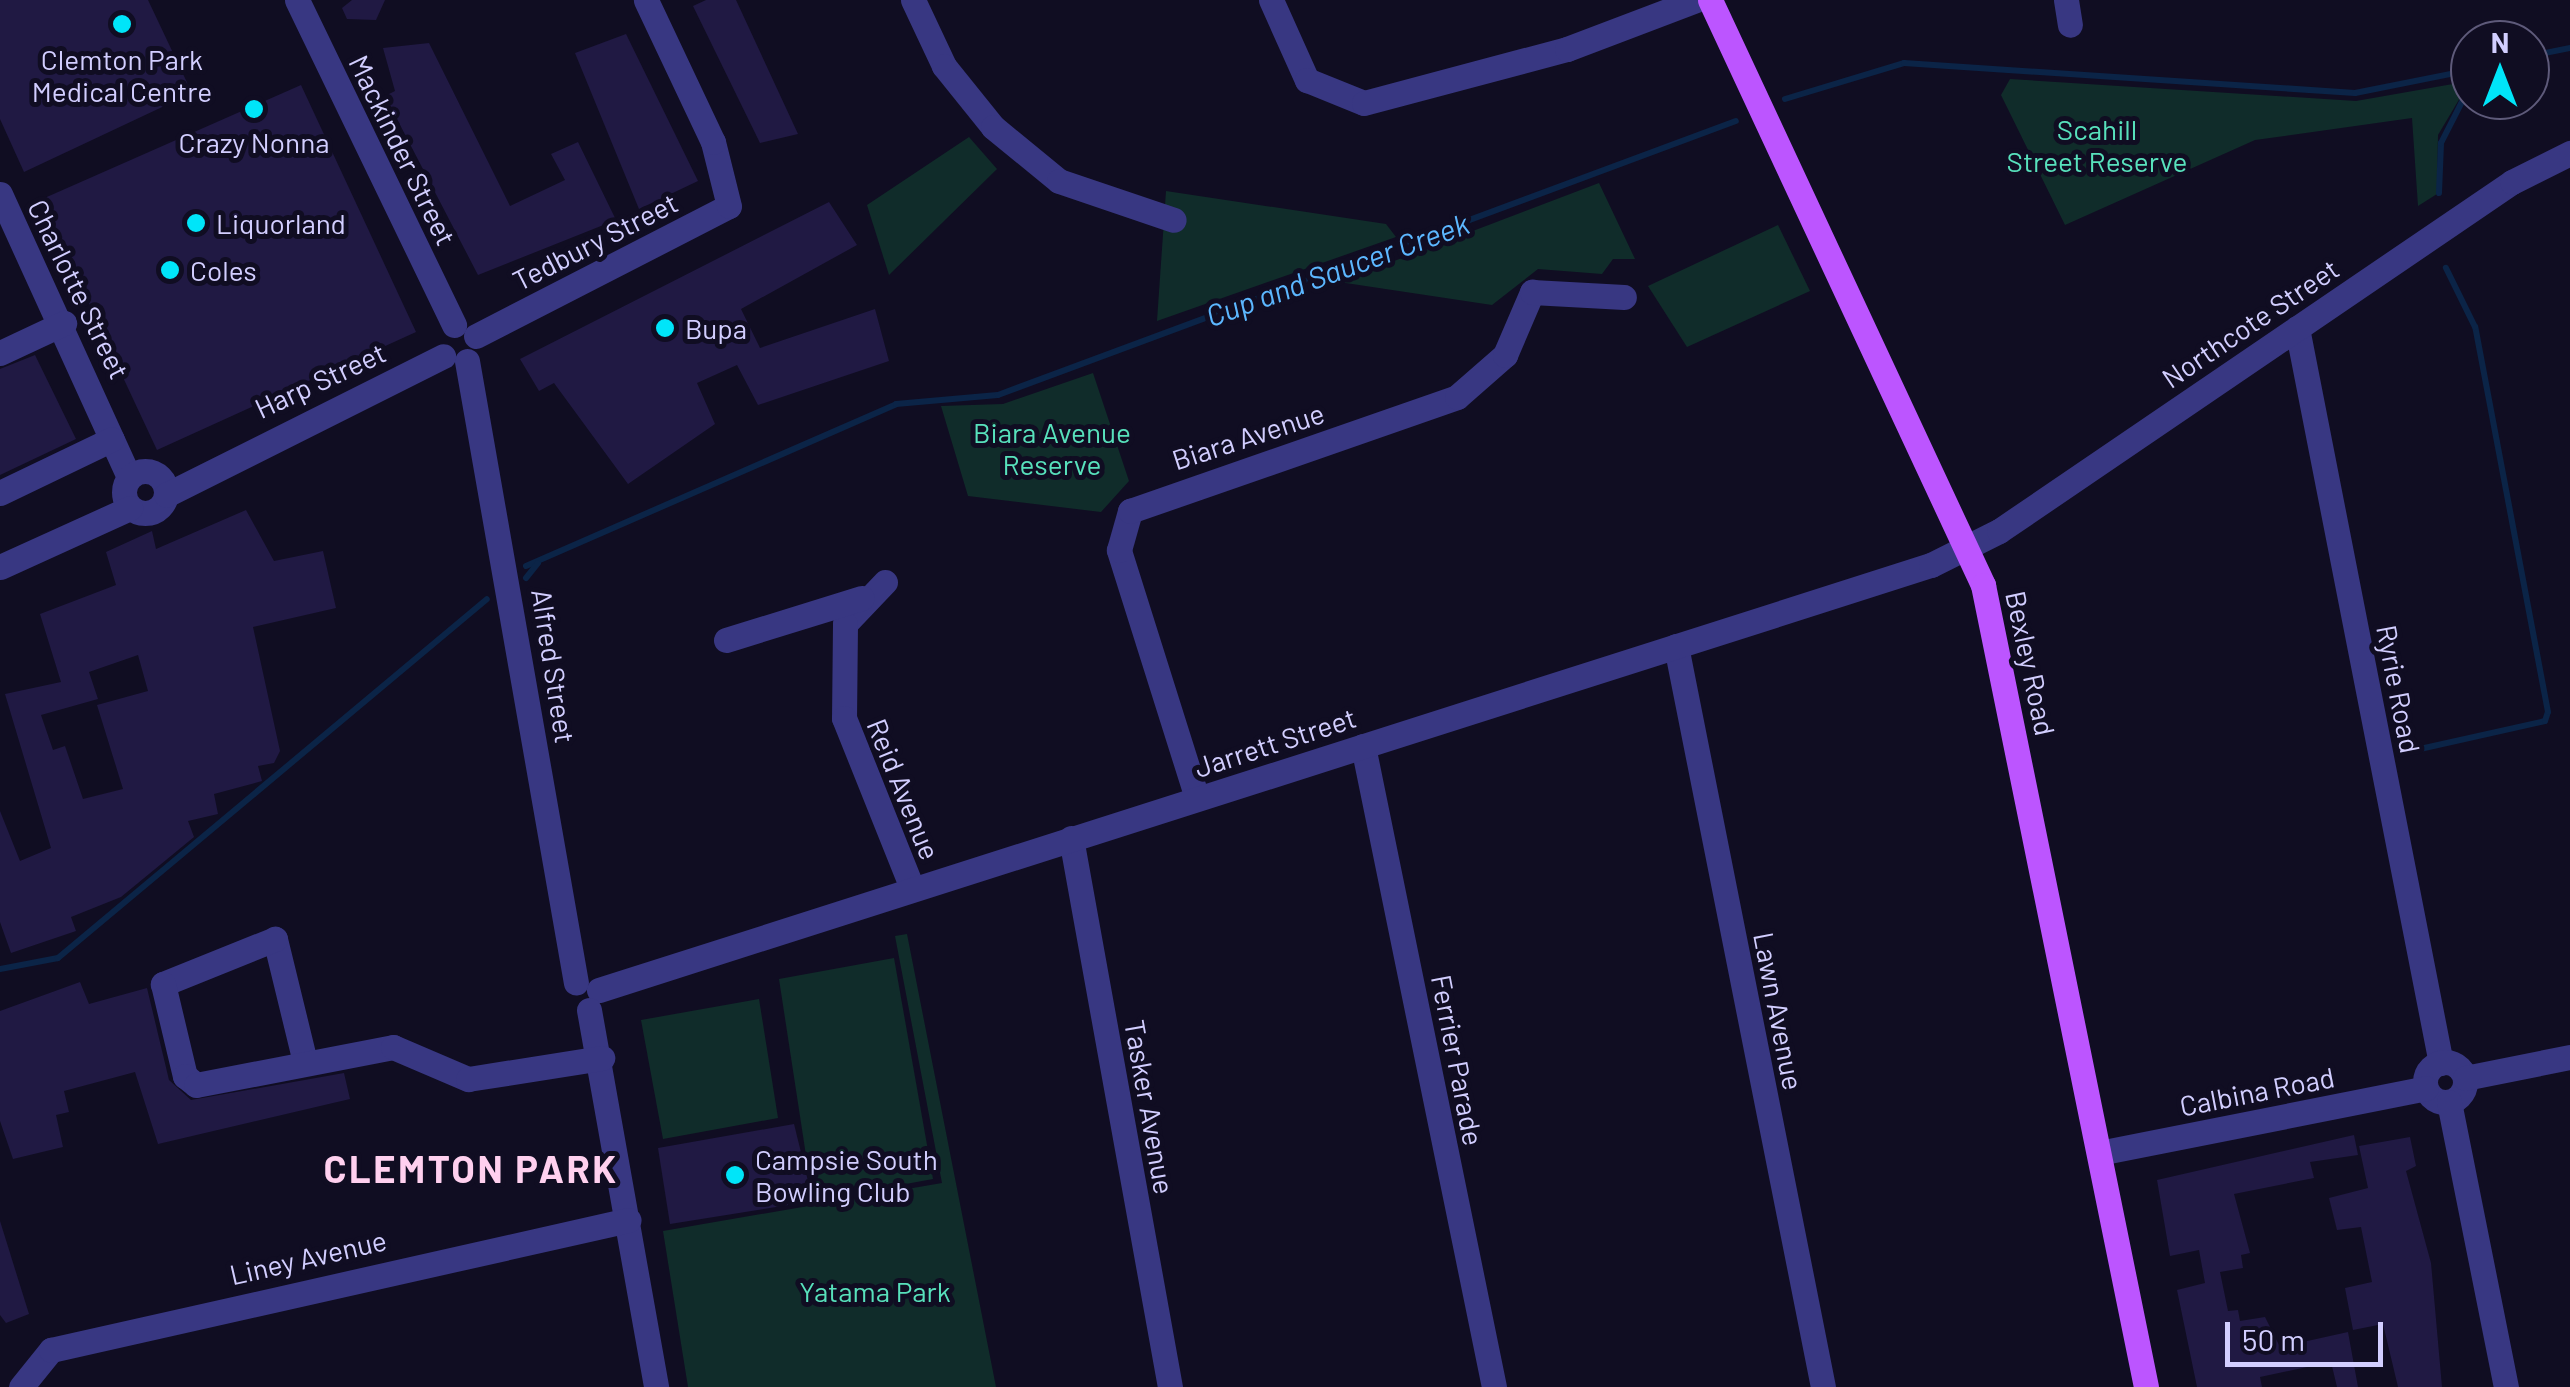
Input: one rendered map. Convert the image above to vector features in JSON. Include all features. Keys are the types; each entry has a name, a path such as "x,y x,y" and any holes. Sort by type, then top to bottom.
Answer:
{"main road":[{"name":"Bexley Road","path":"1710,0 1967,548 1995,631 2146,1387"}],"street":[{"name":"Mackinder Street","path":"297,0 465,331"},
{"name":"Tedbury Street","path":"465,331 722,212 732,194 646,0"},
{"path":"914,0 944,66 993,127 1058,181 1174,220"},
{"path":"1271,0 1308,80 1364,102 1567,49 1696,0"},
{"name":"Northcote Street","path":"1967,548 2297,328 2570,153"},
{"name":"Charlotte Street","path":"0,194 142,486"},
{"name":"Biara Avenue","path":"1198,798 1119,550 1130,511 1457,397 1505,356 1532,292 1624,297"},
{"path":"0,353 64,323"},
{"name":"Ryrie Road","path":"2297,328 2441,1063"},
{"path":"455,359 465,331"},
{"path":"455,359 440,338 465,331"},
{"name":"Harp Street","path":"0,567 73,533 142,486 223,458 455,359"},
{"name":"Alfred Street","path":"455,359 506,563 602,1058 656,1387"},
{"name":"Charlotte Street","path":"104,411 112,439 142,486"},
{"path":"0,492 112,439"},
{"name":"Jarrett Street","path":"588,994 1676,646 1967,548"},
{"path":"726,640 862,598 885,582"},
{"name":"Reid Avenue","path":"862,598 839,657 844,718 912,888"},
{"name":"Lawn Avenue","path":"1676,646 1823,1387"},
{"name":"Ferrier Parade","path":"1363,746 1494,1387"},
{"name":"Tasker Avenue","path":"1070,838 1170,1387"},
{"path":"305,1062 274,939 163,984 188,1081 305,1062 393,1047 468,1079 602,1058"},
{"path":"2449,1102 2426,1088 2441,1063 2464,1078 2570,1058"},
{"path":"2464,1078 2449,1102 2506,1387"},
{"name":"Calbina Road","path":"2099,1152 2426,1088"},
{"name":"Liney Avenue","path":"21,1387 51,1350 629,1220"}],"green space":[{"name":"Scahill Street Reserve","path":"2010,79 2356,101 2450,85 2450,115 2438,135 2437,194 2418,206 2412,118 2255,140 2065,225 2001,95"},
{"path":"969,137 997,169 889,275 867,205"},
{"path":"1599,183 1635,259 1613,259 1602,274 1538,269 1492,305 1339,282"},
{"path":"1166,191 1386,224 1396,237 1157,321"},
{"path":"1778,225 1810,291 1687,347 1648,286"},
{"name":"Biara Avenue Reserve","path":"1093,373 1129,481 1101,512 968,496 941,406 1003,404"},
{"name":"Yatama Park","path":"907,934 996,1387 688,1387 663,1231 942,1183 895,936"},
{"path":"894,958 933,1179 813,1201 779,979"},
{"path":"759,999 778,1118 663,1139 641,1020"}],"building":[{"path":"0,0 148,0 192,93 24,172 0,119"},
{"path":"352,0 385,0 376,20 347,19 342,8"},
{"path":"706,0 736,0 798,134 760,143 693,6"},
{"path":"626,34 698,181 639,209 575,53"},
{"path":"429,43 510,206 565,180 551,154 578,142 616,220 478,275 385,96 395,91 383,48"},
{"path":"301,85 416,332 157,450 40,200"},
{"name":"Bupa","path":"829,202 857,245 741,309 760,348 875,309 889,361 758,405 737,365 697,383 715,424 628,484 554,383 539,391 520,359"},
{"path":"35,355 76,439 0,475 0,369"},
{"path":"246,510 274,561 323,551 336,608 253,627 280,751 274,763 258,766 262,781 214,794 218,814 188,821 194,837 121,897 71,917 76,931 11,953 0,922 0,811 20,861 51,848 5,694 61,682 40,614 116,585 106,552 152,531 156,549","holes":["138,655 148,691 97,705 123,789 83,799 65,746 53,750 41,715 98,699 89,672"]},
{"path":"80,982 89,1004 147,988 169,1080 191,1100 344,1073 350,1099 158,1144 135,1072 64,1091 69,1112 56,1115 63,1147 13,1159 0,1121 0,1011"},
{"name":"Campsie South Bowling Club","path":"794,1124 813,1201 670,1224 658,1148"},
{"path":"2354,1135 2358,1155 2310,1162 2314,1178 2234,1194 2250,1253 2241,1255 2243,1268 2220,1272 2228,1311 2238,1310 2240,1321 2265,1317 2280,1347 2348,1332 2358,1387 2337,1387 2331,1362 2260,1377 2262,1387 2197,1387 2177,1290 2205,1283 2199,1250 2170,1256 2157,1180"},
{"path":"2410,1137 2416,1166 2406,1171 2431,1263 2442,1387 2398,1387 2383,1324 2353,1330 2345,1288 2372,1282 2361,1227 2337,1230 2329,1198 2368,1188 2359,1146"},
{"path":"0,1221 29,1314 6,1323 0,1315"}],"waterway":[{"path":"2550,52 2570,48"},
{"path":"1785,99 1904,63 2355,93 2450,74"},
{"path":"2439,193 2441,143 2453,120"},
{"name":"Cup and Saucer Creek","path":"526,566 896,404 998,395 1736,121"},
{"path":"2411,751 2545,721 2548,712 2475,327 2446,268"},
{"path":"526,578 538,563"},
{"path":"0,969 58,958 487,599"}],"place":[{"name":"Clemton Park Medical Centre","path":"122,24"},
{"name":"Crazy Nonna","path":"254,109"},
{"name":"Liquorland","path":"196,223"},
{"name":"Coles","path":"170,270"},
{"name":"Bupa","path":"665,328"},
{"name":"Campsie South Bowling Club","path":"735,1175"}],"district":[{"name":"CLEMTON PARK","path":"471,1169"}]}
